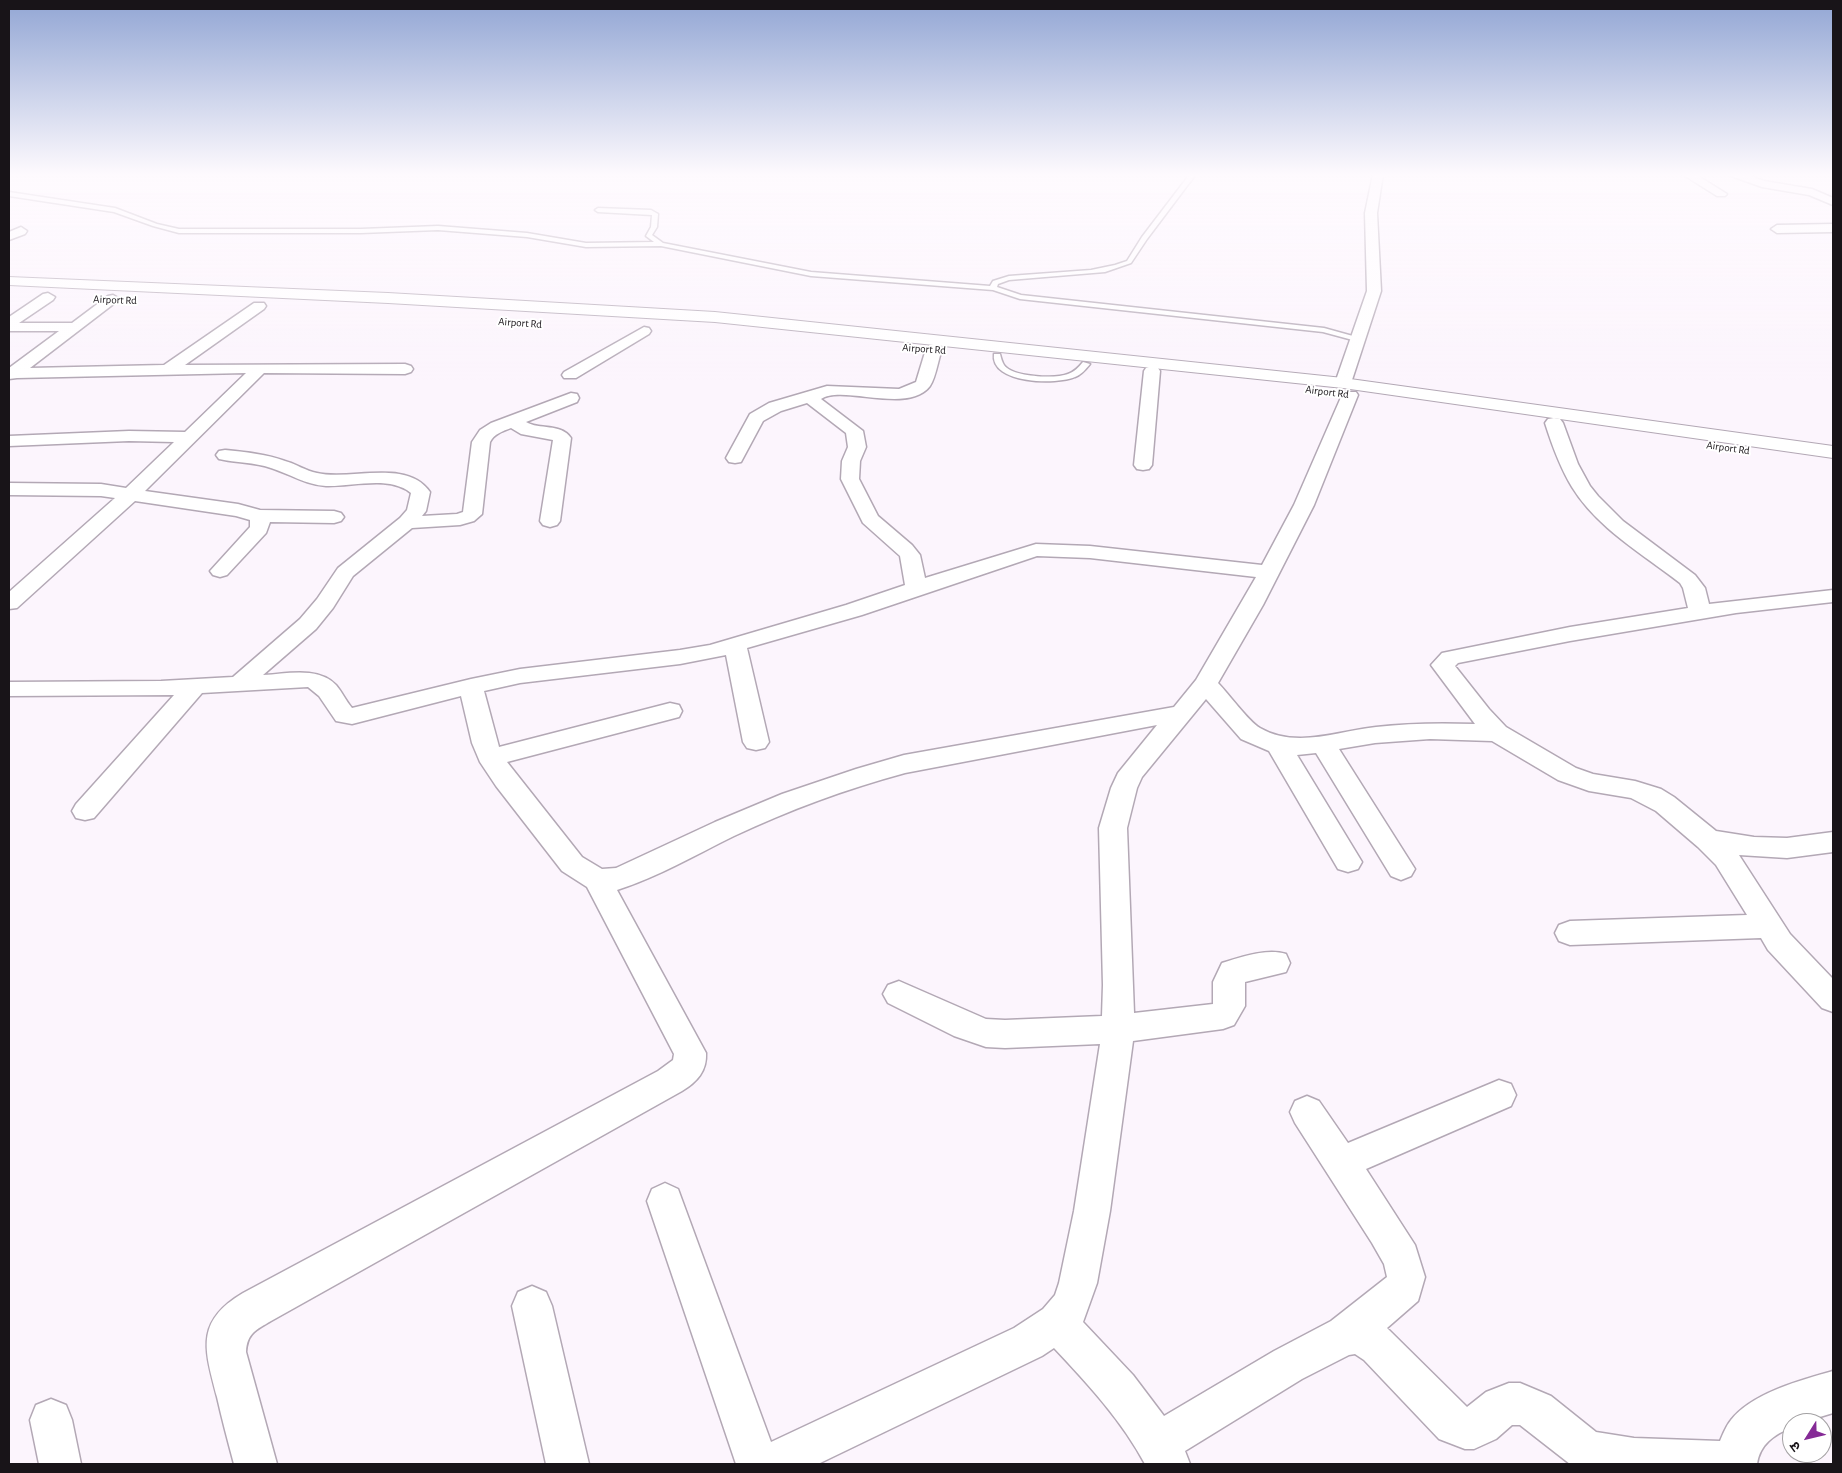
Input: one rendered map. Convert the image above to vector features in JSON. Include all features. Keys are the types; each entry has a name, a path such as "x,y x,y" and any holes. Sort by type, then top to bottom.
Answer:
{"main road":[{"path":"9,282 378,298 715,316 1346,389 1833,452"},
{"name":"Airport Rd","path":"9,295 259,306 476,320"},
{"path":"614,329 663,332"},
{"name":"Airport Rd","path":"760,338 934,350 1346,389 1554,423 1833,464"}],"street":[{"path":"772,1464 1028,1342 1057,1323 1071,1306 1078,1283 1092,1211 1118,1030 1119,986 1113,828 1124,788 1131,773 1206,684 1270,572 1304,505 1346,389 1356,340 1374,291 1372,243"},
{"path":"9,323 48,297"},
{"path":"11,375 112,300"},
{"path":"169,369 259,306"},
{"path":"9,328 76,327"},
{"path":"570,375 644,330"},
{"path":"735,458 756,418 775,407 830,391 888,395 909,392 923,384 934,350"},
{"path":"9,603 132,493 260,368"},
{"path":"11,375 169,369 405,369"},
{"path":"1143,465 1152,371"},
{"path":"813,396 812,398 815,403 854,432 857,447 851,462 850,479 870,519 910,555 916,588"},
{"path":"407,522 460,520 470,517 483,438 490,430 571,398"},
{"path":"512,421 526,430 556,434 562,438 550,521"},
{"path":"1554,423 1566,459 1582,488 1618,526 1688,579 1694,588 1700,612"},
{"path":"9,441 129,436 190,437"},
{"path":"225,455 269,462 322,480 374,478 408,483 418,488 421,492 416,511 407,522 345,572 325,603 308,624 240,683"},
{"path":"9,489 77,488 132,493 238,510 259,516 334,518"},
{"path":"220,571 258,529 261,524 259,516"},
{"path":"14,695 302,680 315,681 328,691 341,711 348,716 471,686 540,672 680,657 735,645 854,610 1022,554 1050,550 1270,572"},
{"path":"1833,596 1753,604 1570,634 1465,655 1445,661 1443,665 1489,726 1497,733 1567,774 1589,782 1635,790 1652,796 1666,804 1708,840 1731,865 1779,942 1833,999"},
{"path":"735,645 756,742"},
{"path":"1206,684 1250,733 1278,745 1305,747 1375,735 1430,731 1497,733"},
{"path":"85,811 195,686"},
{"path":"255,1464 226,1352 226,1337 230,1326 257,1306 670,1081 688,1068 691,1061 690,1053 597,880 572,864 505,780 492,758 485,743 471,686"},
{"path":"492,758 670,711"},
{"path":"597,880 616,879 633,874 725,829 791,801 865,775 904,764 1182,713"},
{"path":"1323,744 1400,869"},
{"path":"1278,745 1348,862"},
{"path":"1708,840 1754,847 1787,848 1833,842"},
{"path":"1570,933 1768,926"},
{"path":"900,994 965,1026 986,1033 1118,1030 1223,1016 1229,1007 1230,976 1233,972 1274,964"},
{"path":"1341,1164 1499,1095"},
{"path":"1057,1323 1110,1377 1163,1454 1288,1365 1345,1335 1392,1299 1404,1287 1406,1277 1402,1258 1307,1112"},
{"path":"665,1201 757,1464"},
{"path":"532,1306 568,1464"},
{"path":"1345,1335 1355,1334 1367,1338 1378,1346 1454,1424 1466,1430 1476,1428 1499,1407 1509,1403 1521,1404 1536,1412 1583,1448 1614,1458 1736,1463 1737,1449 1749,1431 1765,1417 1808,1399 1833,1392"},
{"path":"51,1420 60,1464"}],"lane":[{"path":"573,243 586,245 661,244 811,274 994,288 1020,297 1324,330 1356,340"},
{"path":"994,288 993,284 996,282 1013,278 1034,274 1105,269 1129,262 1141,243"}]}
